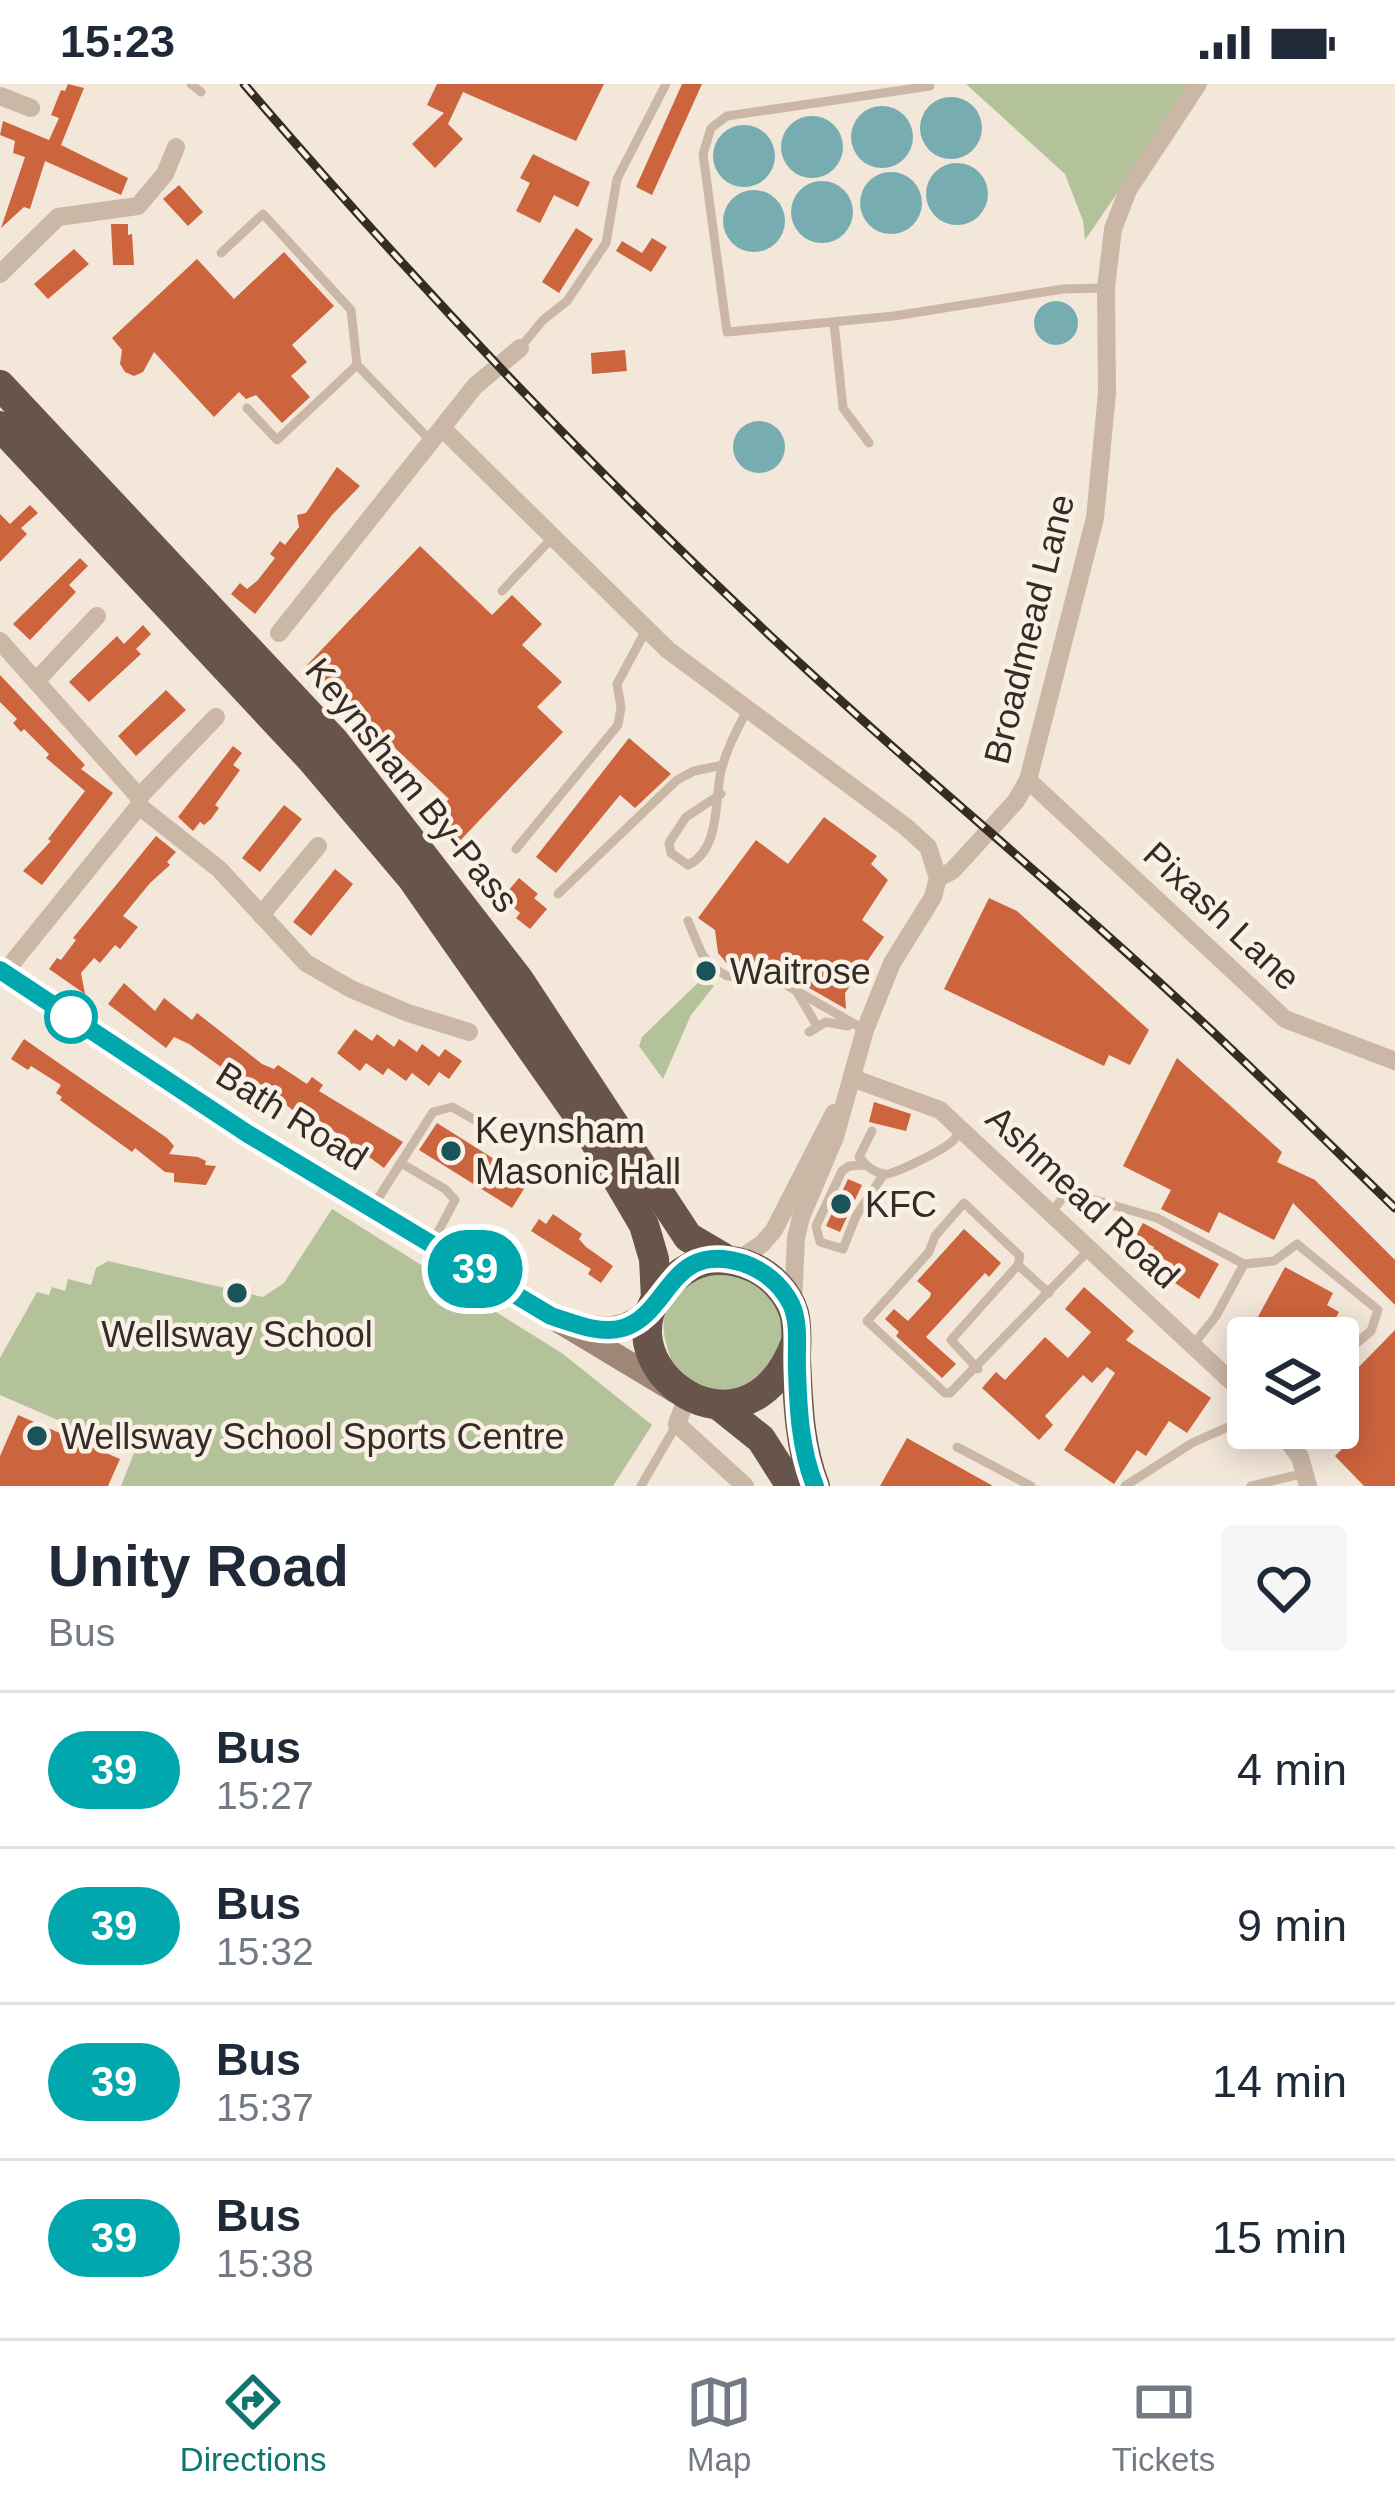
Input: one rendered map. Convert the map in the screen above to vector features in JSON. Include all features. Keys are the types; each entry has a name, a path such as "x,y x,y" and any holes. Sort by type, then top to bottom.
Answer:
{"highway":[{"name":"Keynsham By-Pass","path":"0,385 334,741 519,980 688,1237 732,1260"},
{"name":"Keynsham By-Pass","path":"0,426 312,760 411,877 587,1129 644,1225 654,1259 654,1303"},
{"path":"796,1342 772,1385 752,1399 722,1407 680,1405 650,1355 647,1324 654,1303 690,1267 732,1260 764,1273 782,1288 793,1308 796,1342 799,1413 814,1486"},
{"path":"722,1407 760,1439 791,1486"}],"main road":[{"name":"Bath Road","path":"2,971 248,1134 551,1316 680,1405"},
{"name":"Bath Road","path":"551,1316 617,1330 636,1323 654,1303"}],"street":[{"name":"Broadmead Lane","path":"793,1308 801,1216 835,1137 866,1030 892,963 933,897 938,878 952,871 1016,801 1028,780 1095,518 1107,394 1106,288 1112,229 1128,190 1198,84"},
{"path":"0,96 31,108"},
{"path":"0,274 58,217 138,206 165,174 176,147"},
{"path":"279,634 476,386 520,348"},
{"path":"437,435 553,537 646,630 906,827 928,847 938,878"},
{"path":"36,680 97,616"},
{"path":"2,646 139,801 219,869 306,963 408,1013 458,1023"},
{"path":"2,971 139,801 216,717"},
{"name":"Pixash Lane","path":"1028,780 1285,1019 1395,1061"},
{"path":"261,915 318,846"},
{"name":"Broadmead Lane","path":"732,1260 774,1230 850,1082"},
{"name":"Ashmead Road","path":"850,1082 919,1100 962,1129 1227,1378"},
{"path":"680,1405 746,1486"},
{"path":"1294,1449 1306,1479"}],"lane":[{"path":"190,84 201,92"},
{"path":"520,348 542,320 567,301 606,243 617,179 666,84"},
{"path":"930,86 727,116 711,128 703,154 724,328 735,333 1063,289 1106,288"},
{"path":"220,253 263,214 352,310 357,365 437,435"},
{"path":"834,322 843,408 869,443"},
{"path":"248,408 277,440 357,365"},
{"path":"502,591 553,537"},
{"path":"516,849 618,724 617,684 646,630"},
{"path":"721,794 686,818 670,843 671,854 683,863 699,859 712,834 721,794 723,765 747,710"},
{"path":"558,894 676,780 723,765"},
{"path":"688,921 712,967 737,980 764,978 793,988 866,1030"},
{"path":"793,988 813,1029 826,1022 866,1030"},
{"path":"373,1208 433,1112 452,1107 489,1128"},
{"path":"884,1174 856,1216 843,1249 820,1242 816,1226 849,1166 899,1173 951,1144 962,1129"},
{"path":"866,1166 859,1156 872,1131"},
{"path":"401,1162 454,1200 432,1243"},
{"path":"1052,1212 1068,1192 1157,1218 1244,1264 1274,1261 1297,1244 1378,1310 1371,1331 1359,1341"},
{"path":"977,1369 951,1340 1018,1265 1020,1256 964,1203 935,1236 929,1252 867,1321 945,1394 956,1391 977,1369 1049,1293 1089,1250"},
{"path":"1192,1346 1216,1316 1244,1264"},
{"path":"1018,1265 1049,1293"},
{"path":"641,1486 680,1405"},
{"path":"1125,1486 1192,1443 1227,1427"},
{"path":"957,1447 1031,1486"},
{"path":"1251,1486 1306,1479"}],"green space":[{"path":"966,84 1192,84 1085,240 1065,174"},
{"path":"702,979 714,986 691,1015 663,1079 639,1046 642,1037"},
{"name":"Wellsway School","path":"332,1209 563,1354 652,1425 613,1486 121,1486 134,1453 0,1395 0,1358 37,1292 49,1295 52,1287 65,1291 68,1279 91,1285 96,1268 108,1261 263,1297 284,1283"},
{"path":"709,1272 746,1274 775,1297 786,1338 777,1365 728,1395 677,1375 666,1342 664,1314 669,1302"}],"water":[{"path":"951,97 973,106 982,128 973,150 951,159 929,150 920,128 929,106"},
{"path":"882,106 904,115 913,137 904,159 882,168 860,159 851,137 860,115"},
{"path":"812,116 834,125 843,147 834,169 812,178 790,169 781,147 790,125"},
{"path":"744,125 766,134 775,156 766,178 744,187 722,178 713,156 722,134"},
{"path":"957,163 979,172 988,194 979,216 957,225 935,216 926,194 935,172"},
{"path":"891,172 913,181 922,203 913,225 891,234 869,225 860,203 869,181"},
{"path":"822,181 844,190 853,212 844,234 822,243 800,234 791,212 800,190"},
{"path":"754,190 776,199 785,221 776,243 754,252 732,243 723,221 732,199"},
{"path":"1056,301 1072,307 1078,323 1072,339 1056,345 1040,339 1034,323 1040,307"},
{"path":"759,421 777,429 785,447 777,465 759,473 741,465 733,447 741,429"}],"building":[{"path":"68,84 84,88 61,145 128,178 121,195 45,161 30,209 24,207 1,228 25,157 13,153 15,141 0,135 3,121 49,140 59,118 51,115"},
{"path":"437,84 604,84 576,141 463,92 448,124 463,139 435,168 412,144 444,113 427,105"},
{"path":"682,84 702,84 652,195 636,187"},
{"path":"533,154 590,182 578,207 554,195 540,223 516,211 530,183 520,178"},
{"path":"179,185 203,212 188,226 163,199"},
{"path":"111,224 128,224 134,265 113,265"},
{"path":"576,228 593,239 559,293 542,282"},
{"path":"652,238 667,247 651,272 616,251 622,241 642,253"},
{"path":"74,249 89,264 48,299 34,284"},
{"path":"284,252 334,306 292,345 307,362 291,376 310,397 282,423 256,395 246,399 239,392 214,417 154,352 143,372 134,376 125,372 120,364 122,350 112,338 197,259 234,299"},
{"path":"625,350 627,371 592,374 591,353"},
{"path":"337,467 360,486 255,614 231,594 240,583 247,589 258,580 275,558 270,554 280,541 285,545 299,527 297,515 306,513"},
{"path":"30,505 38,513 21,528 27,534 0,562 0,514 10,524"},
{"path":"420,546 492,615 512,595 542,624 522,645 562,682 537,707 563,732 456,845 429,820 449,799 307,665"},
{"path":"80,558 88,566 69,585 76,592 30,640 13,624"},
{"path":"143,625 151,634 136,649 141,654 89,702 69,682 117,636 124,644"},
{"path":"0,675 85,765 81,769 113,793 42,885 23,871 51,841 48,839 85,791 13,723 17,719 0,702"},
{"path":"166,690 186,710 136,756 118,736"},
{"path":"629,738 671,774 635,808 620,795 556,873 536,857"},
{"path":"233,746 242,753 233,765 240,770 215,805 219,808 211,819 204,825 200,822 193,831 178,817"},
{"path":"284,805 302,819 260,872 242,858"},
{"path":"824,817 877,856 871,864 888,880 862,920 884,937 845,993 846,1009 774,968 772,972 758,965 730,967 718,953 715,930 698,918 756,840 788,864"},
{"path":"156,836 176,852 167,862 170,865 123,916 138,927 120,949 115,945 100,963 94,958 81,973 85,994 49,969 57,958 61,960 73,938"},
{"path":"335,869 353,884 311,936 293,922"},
{"path":"519,878 547,909 530,929 502,898"},
{"path":"989,898 1017,911 1149,1030 1130,1065 1109,1055 1104,1066 944,989"},
{"path":"124,983 155,1011 164,998 192,1020 197,1013 262,1064 274,1069 278,1065 307,1084 312,1077 323,1085 319,1091 403,1142 384,1168 316,1118 310,1125 276,1096 267,1092 263,1097 189,1044 174,1037 166,1048 108,1004"},
{"path":"355,1029 372,1041 377,1034 394,1047 399,1039 417,1052 422,1044 439,1057 445,1049 462,1061 449,1079 439,1072 429,1086 412,1073 406,1081 388,1068 383,1075 366,1063 360,1071 337,1053"},
{"path":"24,1039 167,1138 174,1146 169,1154 198,1157 205,1165 216,1166 206,1185 174,1182 174,1173 165,1172 135,1148 132,1152 60,1100 56,1093 61,1085 11,1059"},
{"path":"1177,1058 1282,1152 1277,1162 1315,1180 1395,1260 1395,1305 1293,1203 1274,1240 1219,1212 1209,1233 1161,1209 1171,1190 1123,1166"},
{"path":"874,1102 911,1114 906,1131 869,1122"},
{"path":"437,1123 529,1181 512,1208 419,1150"},
{"name":"KFC","path":"848,1179 862,1185 840,1232 826,1226"},
{"path":"553,1214 582,1234 579,1239 586,1247 613,1266 601,1283 588,1274 591,1269 531,1231 539,1219 546,1224"},
{"path":"1143,1223 1219,1264 1199,1299 1166,1277 1173,1264 1135,1237"},
{"path":"964,1229 1001,1263 989,1277 985,1273 926,1337 956,1364 942,1378 896,1336 899,1332 885,1319 894,1309 908,1321 930,1297 917,1281"},
{"path":"1285,1267 1333,1293 1327,1305 1339,1312 1336,1317 1258,1317"},
{"path":"1084,1287 1134,1331 1126,1340 1211,1398 1187,1433 1169,1421 1146,1456 1137,1450 1114,1484 1064,1450 1115,1373 1107,1367 1092,1383 1083,1375 1045,1416 1053,1425 1039,1440 982,1388 996,1372 1005,1380 1045,1337 1068,1358 1091,1332 1065,1309"},
{"path":"1395,1330 1395,1486 1364,1486 1335,1456 1342,1449 1359,1449 1359,1367"},
{"name":"Wellsway School Sports Centre","path":"18,1415 120,1459 108,1486 0,1486 0,1456"},
{"path":"907,1438 993,1486 880,1486"}],"railway":[{"path":"244,84 437,301 638,509 828,689 1185,1006 1395,1208"}],"bus line":[{"name":"39","path":"0,970 248,1134 551,1316 617,1330 636,1323 675,1276 708,1260 736,1261 764,1273 782,1288 793,1308 799,1413 815,1486"}],"place":[{"name":"Waitrose","path":"706,971"},
{"name":"Keynsham Masonic Hall","path":"451,1151"},
{"name":"KFC","path":"841,1204"},
{"name":"Wellsway School","path":"237,1293"},
{"name":"Wellsway School Sports Centre","path":"37,1436"}]}
